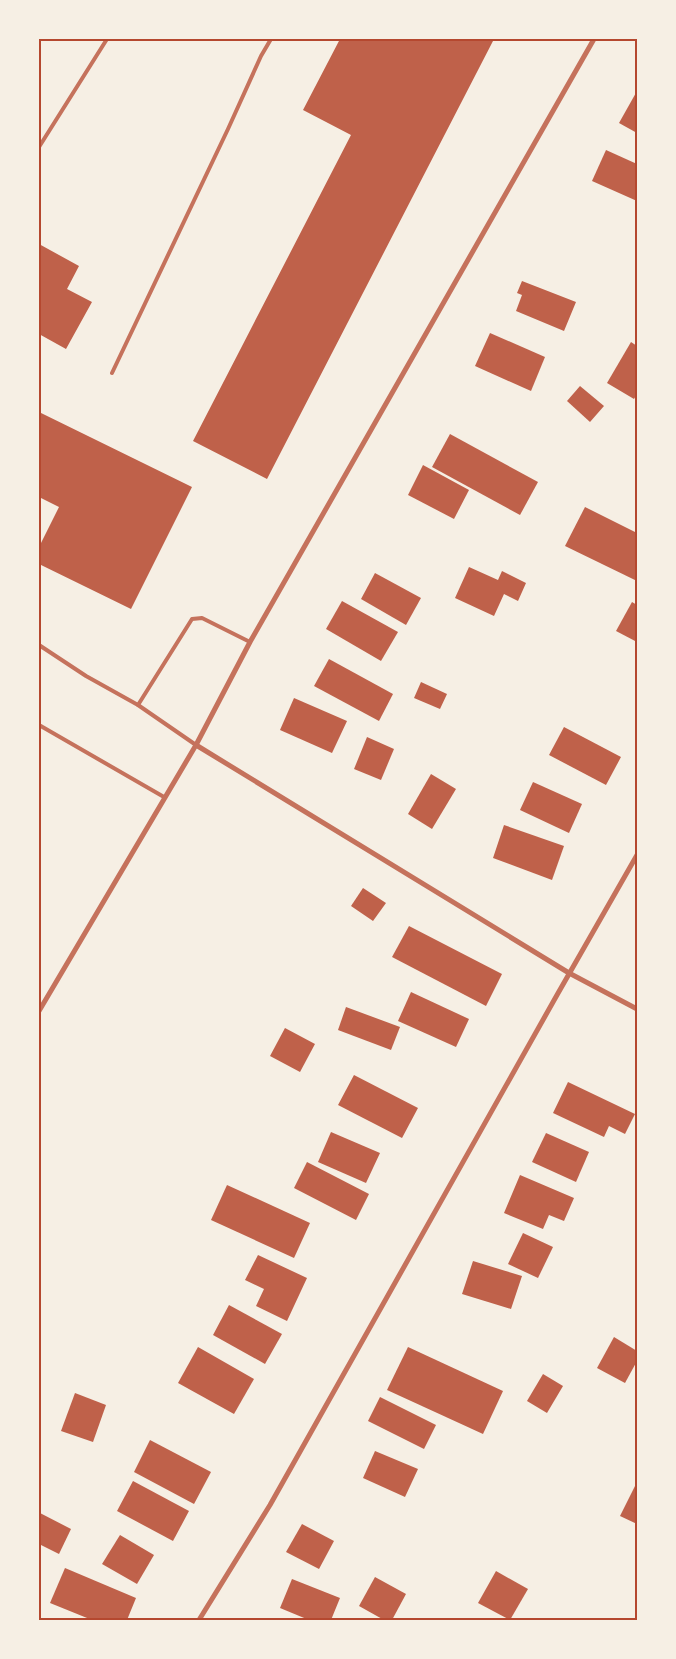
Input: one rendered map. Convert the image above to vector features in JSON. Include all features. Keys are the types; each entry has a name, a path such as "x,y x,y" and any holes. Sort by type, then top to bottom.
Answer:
{"street":[{"path":"39,1011 196,744 250,642 594,39"},
{"path":"196,744 569,973 637,1009"},
{"path":"199,1620 270,1505 637,855"}],"lane":[{"path":"39,148 107,39"},
{"path":"112,374 261,56 272,39"},
{"path":"138,705 192,619 202,618 250,642"},
{"path":"39,646 86,676 138,705 196,744"},
{"path":"39,725 164,797"}],"building":[{"path":"340,39 489,39 493,41 267,479 193,441 351,135 303,110"},
{"path":"637,91 637,133 619,123"},
{"path":"606,150 637,164 637,201 592,181"},
{"path":"39,244 79,266 67,289 92,302 66,349 39,334"},
{"path":"522,281 576,302 564,331 516,311 522,295 517,293"},
{"path":"490,333 545,357 531,391 475,366"},
{"path":"631,342 637,346 637,394 634,399 607,383"},
{"path":"580,386 604,406 590,422 567,401"},
{"path":"39,412 192,487 131,609 39,564 39,547 59,507 39,497"},
{"path":"450,434 538,482 520,515 432,467"},
{"path":"423,465 469,490 454,519 408,495"},
{"path":"585,507 637,533 637,581 565,546"},
{"path":"469,567 498,580 502,571 526,583 518,601 504,594 494,616 455,598"},
{"path":"375,573 421,598 406,625 361,599"},
{"path":"342,601 398,632 381,661 326,629"},
{"path":"632,602 637,605 637,642 616,631"},
{"path":"329,659 393,694 379,721 314,686"},
{"path":"421,682 447,694 440,709 414,698"},
{"path":"294,698 347,721 332,753 280,730"},
{"path":"564,727 621,757 606,785 549,755"},
{"path":"367,737 394,749 381,780 354,769"},
{"path":"431,774 456,789 432,829 408,814"},
{"path":"533,782 582,804 569,833 520,810"},
{"path":"504,825 564,846 552,880 493,858"},
{"path":"363,888 386,903 373,921 351,906"},
{"path":"409,926 502,974 486,1006 392,957"},
{"path":"411,992 469,1019 456,1047 398,1021"},
{"path":"346,1007 400,1027 391,1050 338,1030"},
{"path":"285,1028 315,1044 300,1072 270,1056"},
{"path":"354,1075 418,1108 402,1138 338,1105"},
{"path":"568,1082 635,1114 625,1134 609,1126 604,1137 553,1113"},
{"path":"331,1132 380,1153 366,1183 318,1162"},
{"path":"546,1133 589,1152 576,1182 532,1162"},
{"path":"307,1162 369,1194 356,1220 294,1188"},
{"path":"520,1175 574,1198 564,1221 549,1215 543,1229 504,1213"},
{"path":"227,1185 310,1223 294,1258 211,1220"},
{"path":"523,1233 553,1247 538,1278 508,1264"},
{"path":"258,1255 307,1278 287,1321 256,1306 264,1289 245,1280"},
{"path":"473,1261 522,1276 511,1309 462,1294"},
{"path":"229,1305 282,1334 265,1364 213,1335"},
{"path":"614,1337 637,1351 637,1361 625,1383 597,1368"},
{"path":"198,1347 254,1379 234,1414 178,1383"},
{"path":"408,1347 503,1391 483,1434 387,1390"},
{"path":"543,1374 563,1386 547,1413 527,1401"},
{"path":"75,1393 106,1405 93,1442 61,1431"},
{"path":"380,1397 436,1425 424,1449 368,1421"},
{"path":"150,1440 211,1472 194,1504 134,1472"},
{"path":"375,1451 418,1469 405,1497 363,1478"},
{"path":"133,1481 189,1511 173,1541 117,1511"},
{"path":"635,1486 637,1487 637,1524 620,1516"},
{"path":"40,1513 71,1529 59,1554 39,1544"},
{"path":"302,1524 334,1541 319,1569 286,1552"},
{"path":"120,1535 154,1555 137,1584 102,1564"},
{"path":"65,1568 136,1598 127,1620 92,1620 50,1603"},
{"path":"496,1571 528,1589 510,1620 478,1603"},
{"path":"375,1577 406,1594 392,1620 384,1620 359,1606"},
{"path":"292,1579 340,1598 331,1620 309,1620 280,1608"}]}
